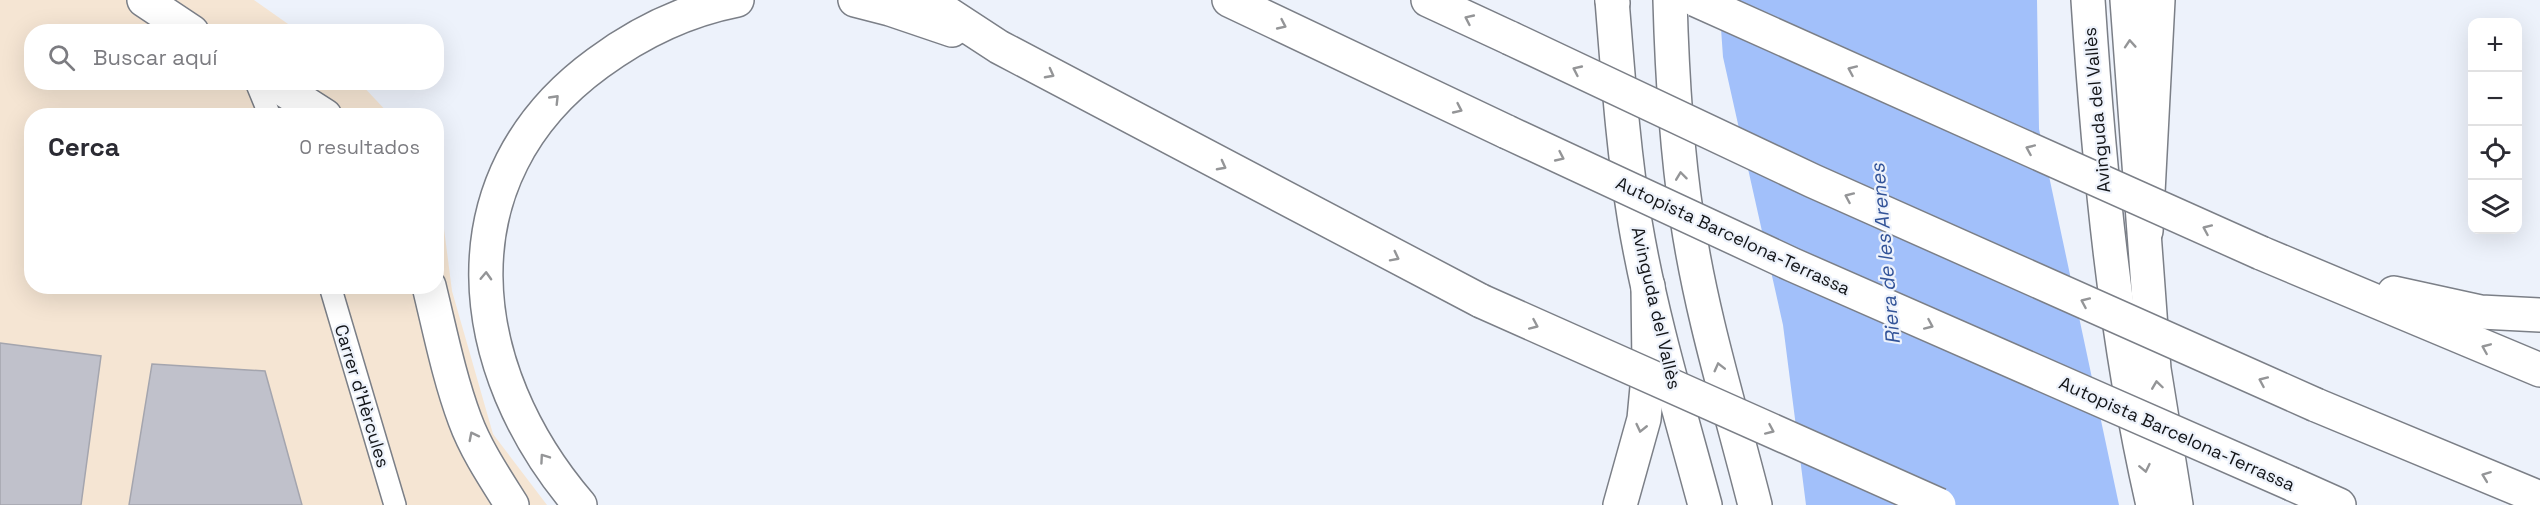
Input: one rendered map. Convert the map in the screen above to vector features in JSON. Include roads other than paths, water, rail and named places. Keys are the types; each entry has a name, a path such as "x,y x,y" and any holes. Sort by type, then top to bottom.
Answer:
{"main road":[{"path":"144,0 180,24"},
{"path":"580,505 530,437 501,372 486,306 488,228 510,165 538,118 572,81 654,27 707,6 737,0"},
{"path":"855,0 890,9 999,47"},
{"path":"927,0 999,47 1480,301 1939,505"},
{"name":"Autopista Barcelona-Terrassa","path":"1229,0 1793,265 2339,505"},
{"path":"1428,0 1813,181 2316,405 2540,498"},
{"path":"1670,0 1672,68 1687,220 1718,363 1755,505"},
{"path":"1696,0 2261,253 2540,370"},
{"name":"Avinguda del Vallès","path":"2088,0 2109,225 2128,374 2153,505"},
{"path":"2127,0 2146,231 2154,369 2176,505"},
{"path":"2146,231 2158,0"},
{"name":"Avinguda del Vallès","path":"1612,1 1623,138 1635,223 1648,286 1706,505"},
{"path":"284,90 313,108"},
{"path":"2312,275 2481,312 2540,315"},
{"path":"1620,505 1644,419 1649,366 1648,286"},
{"path":"431,294 447,363 466,422 491,471 512,505"}],"lane":[{"path":"259,90 267,108"},
{"name":"Carrer d'Hèrcules","path":"332,294 395,505"}],"water":[{"name":"Riera de les Arenes","path":"1719,0 2037,0 2039,129 2119,505 1806,505 1783,325 1723,57"}]}
